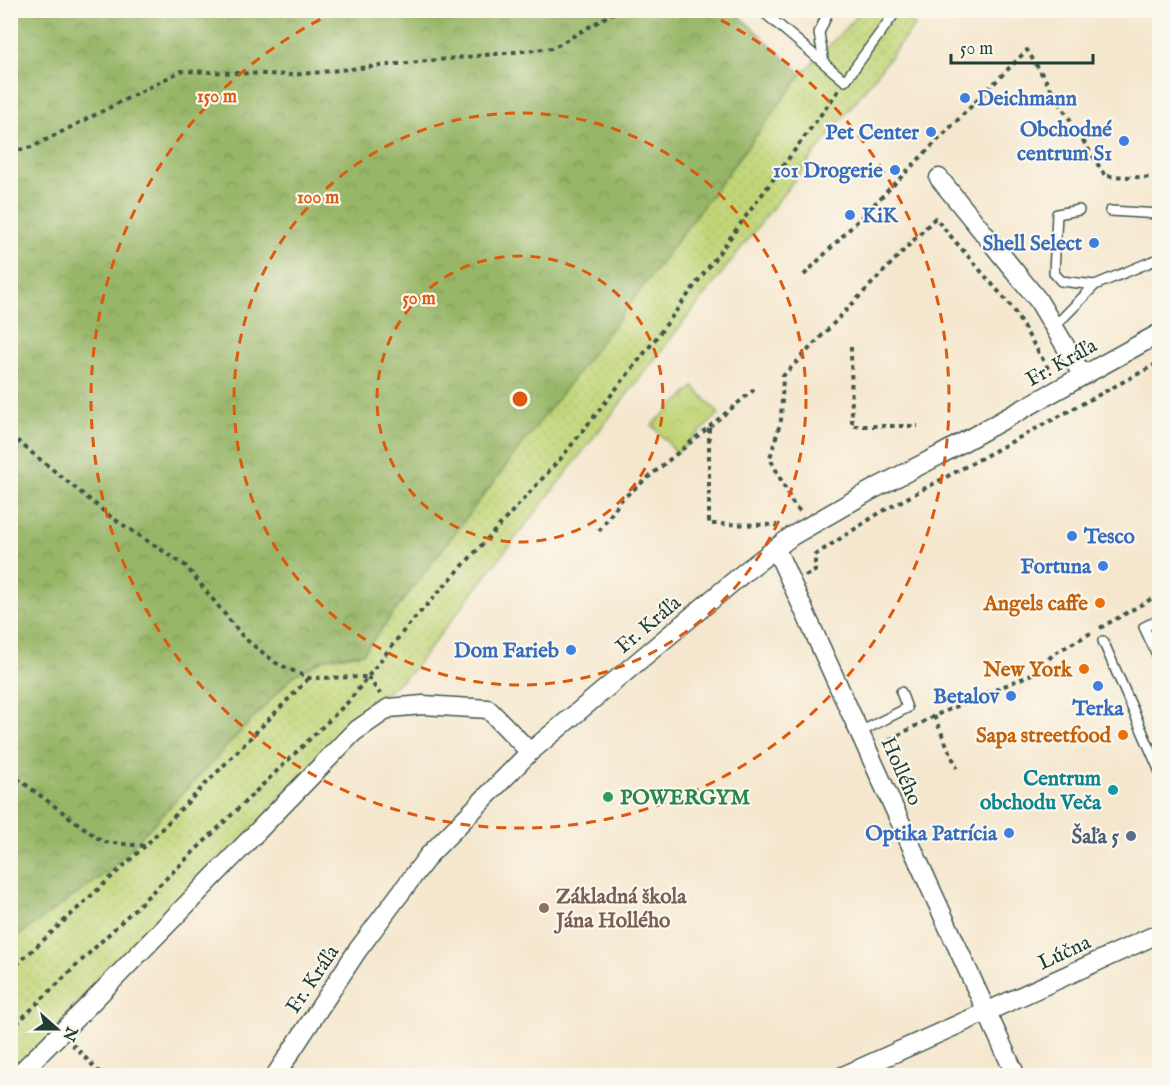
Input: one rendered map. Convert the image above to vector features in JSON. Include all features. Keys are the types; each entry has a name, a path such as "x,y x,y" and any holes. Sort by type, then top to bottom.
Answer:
{"street":[{"path":"939,178 1038,300 1083,376"},
{"name":"Fr. Kráľa","path":"274,1076 357,951 429,855 530,752 746,571 792,536 870,491 1156,338"},
{"name":"Hollého","path":"776,549 1016,1076"},
{"path":"17,1076 354,732 389,708 423,705 488,709 530,752"},
{"name":"Lúčna","path":"986,1012 1160,933"},
{"path":"843,1076 986,1012"}],"lane":[{"path":"761,10 845,81 897,10"},
{"path":"824,63 819,33 829,10"},
{"path":"1079,210 1058,214 1054,273 1061,281 1095,285"},
{"path":"1110,211 1160,214"},
{"path":"1054,327 1095,285 1160,258"},
{"path":"1160,619 1144,627 1160,661"},
{"path":"1103,641 1160,772"},
{"path":"860,732 907,708 901,692"}],"path":[{"path":"10,152 32,147 181,71 292,75 553,48 618,10"},
{"path":"804,275 1027,50 1105,176 1160,178"},
{"path":"10,1030 349,701 405,629 562,457 654,340 845,81"},
{"path":"800,511 794,506 770,458 781,420 783,376 935,218 1011,306 1052,374 1052,392 1063,414"},
{"path":"851,347 852,426 918,426"},
{"path":"801,578 815,571 815,555 881,512 1159,363"},
{"path":"599,531 622,499 756,388"},
{"path":"709,427 709,524 779,525"},
{"path":"10,435 111,518 186,566 244,638 276,663 309,678 368,677"},
{"path":"878,746 934,716 1039,671 1053,654 1160,594"},
{"path":"10,971 145,846 309,678"},
{"path":"934,716 957,768"},
{"path":"10,773 103,842 145,846"},
{"path":"61,1032 103,1076"},
{"path":"1138,1076 1160,1066"}],"green space":[{"path":"11,10 734,11 802,74 363,653 326,658 293,676 109,871 11,941"},
{"path":"862,11 893,11 915,25 411,672 360,715 45,1051 11,1075 10,941 109,871 293,676 326,658 363,653 802,74"},
{"path":"694,387 719,414 677,453 652,425"}],"place":[{"name":"Deichmann","path":"965,98"},
{"name":"Pet Center","path":"931,132"},
{"name":"Obchodné centrum S1","path":"1124,141"},
{"name":"101 Drogerie","path":"895,170"},
{"name":"KiK","path":"850,215"},
{"name":"Shell Select","path":"1094,243"},
{"name":"Tesco","path":"1072,536"},
{"name":"Fortuna","path":"1103,566"},
{"name":"Angels caffe","path":"1100,603"},
{"name":"Dom Farieb","path":"571,650"},
{"name":"New York","path":"1084,669"},
{"name":"Terka","path":"1098,686"},
{"name":"Betalov","path":"1011,696"},
{"name":"Sapa streetfood","path":"1123,735"},
{"name":"Centrum obchodu Veča","path":"1113,790"},
{"name":"POWERGYM","path":"608,797"},
{"name":"Optika Patrícia","path":"1009,833"},
{"name":"Šaľa 5","path":"1131,836"},
{"name":"Základná škola Jána Hollého","path":"544,908"}]}
